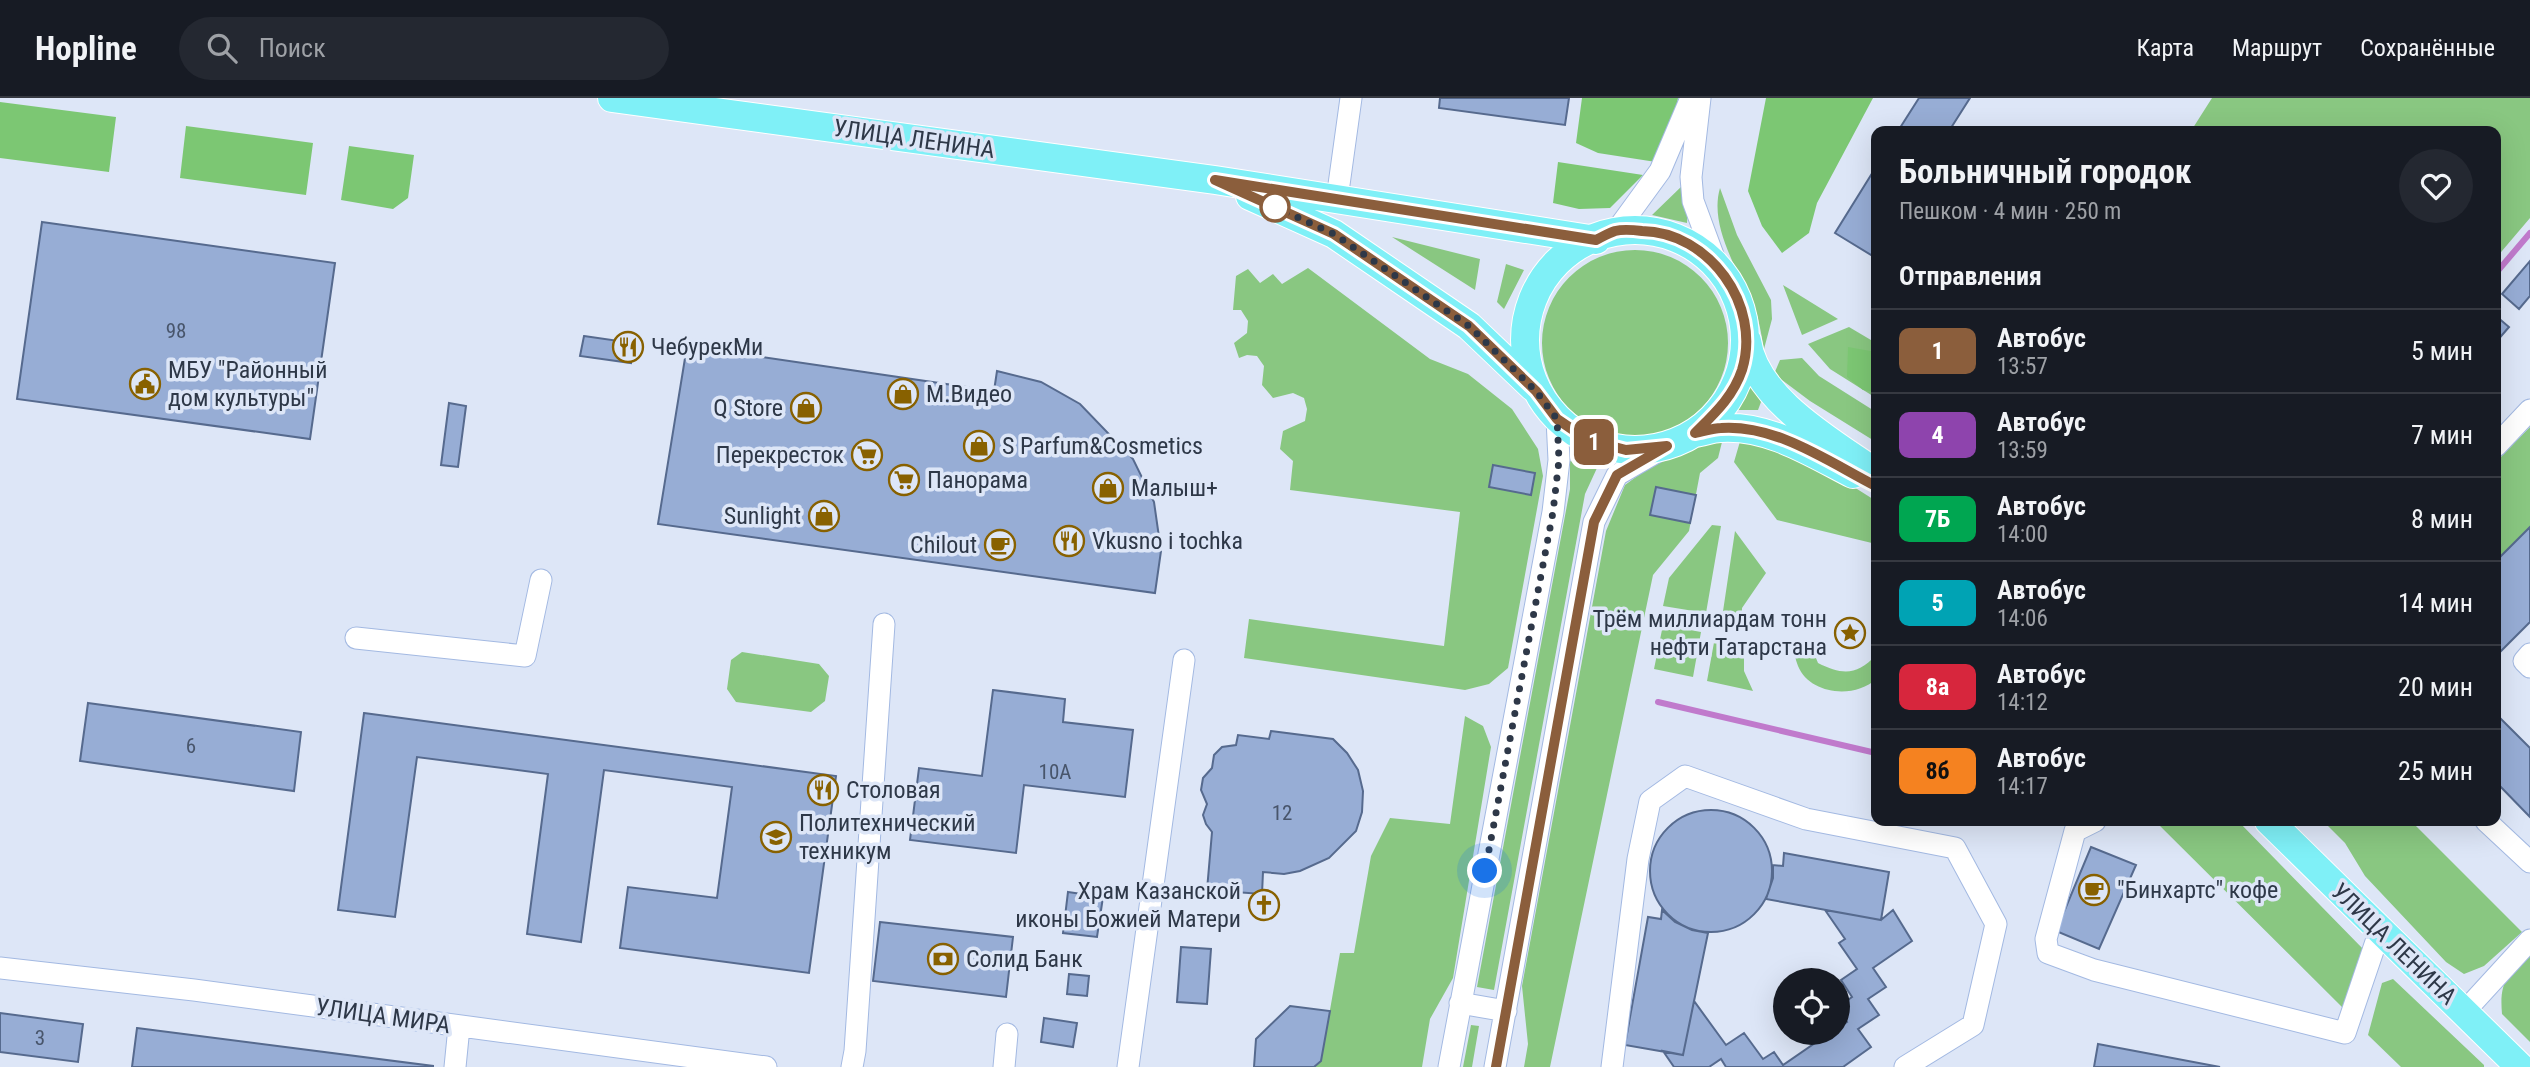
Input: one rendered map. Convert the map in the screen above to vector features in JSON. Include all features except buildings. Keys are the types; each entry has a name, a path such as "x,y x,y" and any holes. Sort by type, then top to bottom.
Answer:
{"main road":[{"name":"УЛИЦА ЛЕНИНА","path":"612,98 1606,235"},
{"name":"УЛИЦА ЛЕНИНА","path":"1215,180 1334,234 1469,326 1536,391"},
{"path":"1871,469 1784,405 1765,383 1749,352 1736,292 1716,264 1692,244 1657,231 1606,235 1551,267 1535,291 1525,322 1526,360 1536,391 1557,419 1588,440 1626,450 1667,446 1695,433 1721,428 1751,430 1787,440 1871,483"},
{"path":"1695,433 1729,399 1742,369 1746,332"},
{"name":"УЛИЦА ЛЕНИНА","path":"2274,826 2464,1012 2505,1061"}],"street":[{"path":"1337,199 1351,98"},
{"path":"1606,235 1660,172 1691,98"},
{"path":"1700,98 1691,177 1693,201 1716,264"},
{"path":"2501,441 2530,410"},
{"path":"1449,1067 1553,512 1559,460 1557,419"},
{"path":"1496,1067 1594,522 1617,475 1667,446"},
{"path":"356,638 525,656 541,580"},
{"path":"852,1067 884,624"},
{"path":"2530,654 2524,661 2530,667"},
{"path":"1128,1067 1184,660"},
{"path":"1612,1067 1638,859 1650,801 1685,776 1806,819 1955,848 1996,923 1973,1025 1905,1067"},
{"path":"2085,826 2075,831 2046,939 2048,953 2094,970 2345,1033 2380,930"},
{"path":"2491,826 2530,862"},
{"path":"2464,1012 2530,940"},
{"name":"УЛИЦА МИРА","path":"0,968 194,990 766,1067"},
{"path":"1460,1003 1506,1011"},
{"path":"455,1067 459,1027"},
{"path":"1004,1067 1007,1034"}],"green space":[{"path":"1582,98 1678,98 1672,131 1656,162 1598,153 1576,143"},
{"path":"1766,98 1873,98 1817,203 1809,233 1782,253 1762,226 1748,191"},
{"path":"2212,98 2530,98 2530,218 2501,252 2501,126 2194,126"},
{"path":"0,102 116,117 109,172 0,158"},
{"path":"186,126 313,143 306,195 180,178"},
{"path":"349,146 414,155 408,198 393,209 341,200"},
{"path":"1558,162 1643,175 1610,208 1579,209 1553,203"},
{"path":"1683,185 1689,186 1687,223 1652,215"},
{"path":"1720,188 1737,235 1771,300 1772,319 1764,349 1754,307 1721,232 1718,217"},
{"path":"1392,237 1480,259 1475,290"},
{"path":"1635,250 1671,257 1701,277 1721,307 1728,343 1721,379 1701,409 1671,429 1635,436 1599,429 1569,409 1549,379 1542,343 1549,307 1569,277 1599,257"},
{"path":"1506,264 1524,270 1504,309 1497,302"},
{"path":"1308,268 1430,359 1468,374 1512,409 1538,449 1543,476 1508,668 1489,684 1465,690 1244,658 1249,619 1444,646 1460,512 1290,490 1293,461 1280,449 1283,431 1305,421 1307,409 1304,398 1293,393 1273,398 1262,385 1264,366 1257,356 1239,358 1234,343 1247,333 1248,321 1241,310 1233,310 1236,276 1248,269 1260,283 1273,274 1282,284"},
{"path":"1783,285 1838,319 1802,335"},
{"path":"1849,327 1871,340 1871,395 1830,369 1808,344"},
{"path":"1848,347 1871,351 1871,391 1863,390 1847,377"},
{"path":"1802,358 1819,376 1871,409 1871,439 1810,401 1774,374 1780,360"},
{"path":"1744,385 1753,385 1761,402 1758,410 1734,410"},
{"path":"2530,427 2530,527 2501,556 2501,457"},
{"path":"1741,438 1775,444 1846,482 1871,498 1871,543 1777,520 1734,462"},
{"path":"1722,442 1718,458 1700,473 1689,531 1653,575 1550,1067 1524,1067 1528,1044 1522,986 1606,531 1625,485 1651,466 1698,445"},
{"path":"1570,461 1597,468 1585,494 1494,990 1477,987 1570,489"},
{"path":"1712,525 1721,526 1706,613 1663,606 1669,578"},
{"path":"1735,531 1766,573 1742,608 1742,621 1722,618"},
{"path":"1663,625 1701,632 1693,677 1654,669"},
{"path":"1715,637 1744,643 1744,671 1753,691 1707,681"},
{"path":"1809,641 1818,663 1835,670 1856,670 1871,660 1871,682 1845,691 1822,688 1804,676 1795,658 1793,644"},
{"path":"742,652 819,664 829,676 825,701 811,712 736,702 727,689 731,660"},
{"path":"1465,716 1483,726 1491,747 1453,978 1430,1019 1422,1067 1314,1067 1321,1061 1340,953 1354,953 1371,856 1390,818 1450,824"},
{"path":"2160,826 2243,826 2365,951 2343,1008"},
{"path":"2328,826 2416,826 2522,932 2484,966 2464,974 2446,962 2365,876 2345,843"},
{"path":"2530,951 2530,1042 2502,1014 2501,1003 2507,979"},
{"path":"2393,979 2484,1067 2401,1067 2368,1035 2382,983"},
{"path":"1471,1025 1479,1026 1472,1067 1463,1067"}],"waterway":[{"path":"2501,267 2530,233"},
{"path":"1658,702 1871,752"}],"bus line":[{"name":"1","path":"1496,1067 1594,522 1617,475 1667,446 1626,450 1588,440 1557,419 1536,391 1469,326 1334,234 1215,180 1596,240 1617,230 1657,231 1692,244 1716,264 1736,292 1746,332 1742,369 1729,399 1695,433 1721,428 1751,430 1787,440 1871,483"}],"place":[{"name":"ЧебурекМи","path":"628,347"},
{"name":"МБУ \"Районный дом культуры\"","path":"145,384"},
{"name":"М.Видео","path":"903,394"},
{"name":"Q Store","path":"806,408"},
{"name":"S Parfum&Cosmetics","path":"979,446"},
{"name":"Перекресток","path":"867,455"},
{"name":"Панорама","path":"904,480"},
{"name":"Малыш+","path":"1108,488"},
{"name":"Sunlight","path":"824,516"},
{"name":"Vkusno i tochka","path":"1069,541"},
{"name":"Chilout","path":"1000,545"},
{"name":"Трём миллиардам тонн нефти Татарстана","path":"1850,633"},
{"name":"Столовая","path":"823,790"},
{"name":"Политехнический техникум","path":"776,837"},
{"name":"\"Бинхартс\" кофе","path":"2094,890"},
{"name":"Храм Казанской иконы Божией Матери","path":"1264,905"},
{"name":"Солид Банк","path":"943,959"}],"route":[{"path":"1275,207 1334,234 1469,326 1536,391 1557,419 1559,460 1553,512 1485,871"}]}
